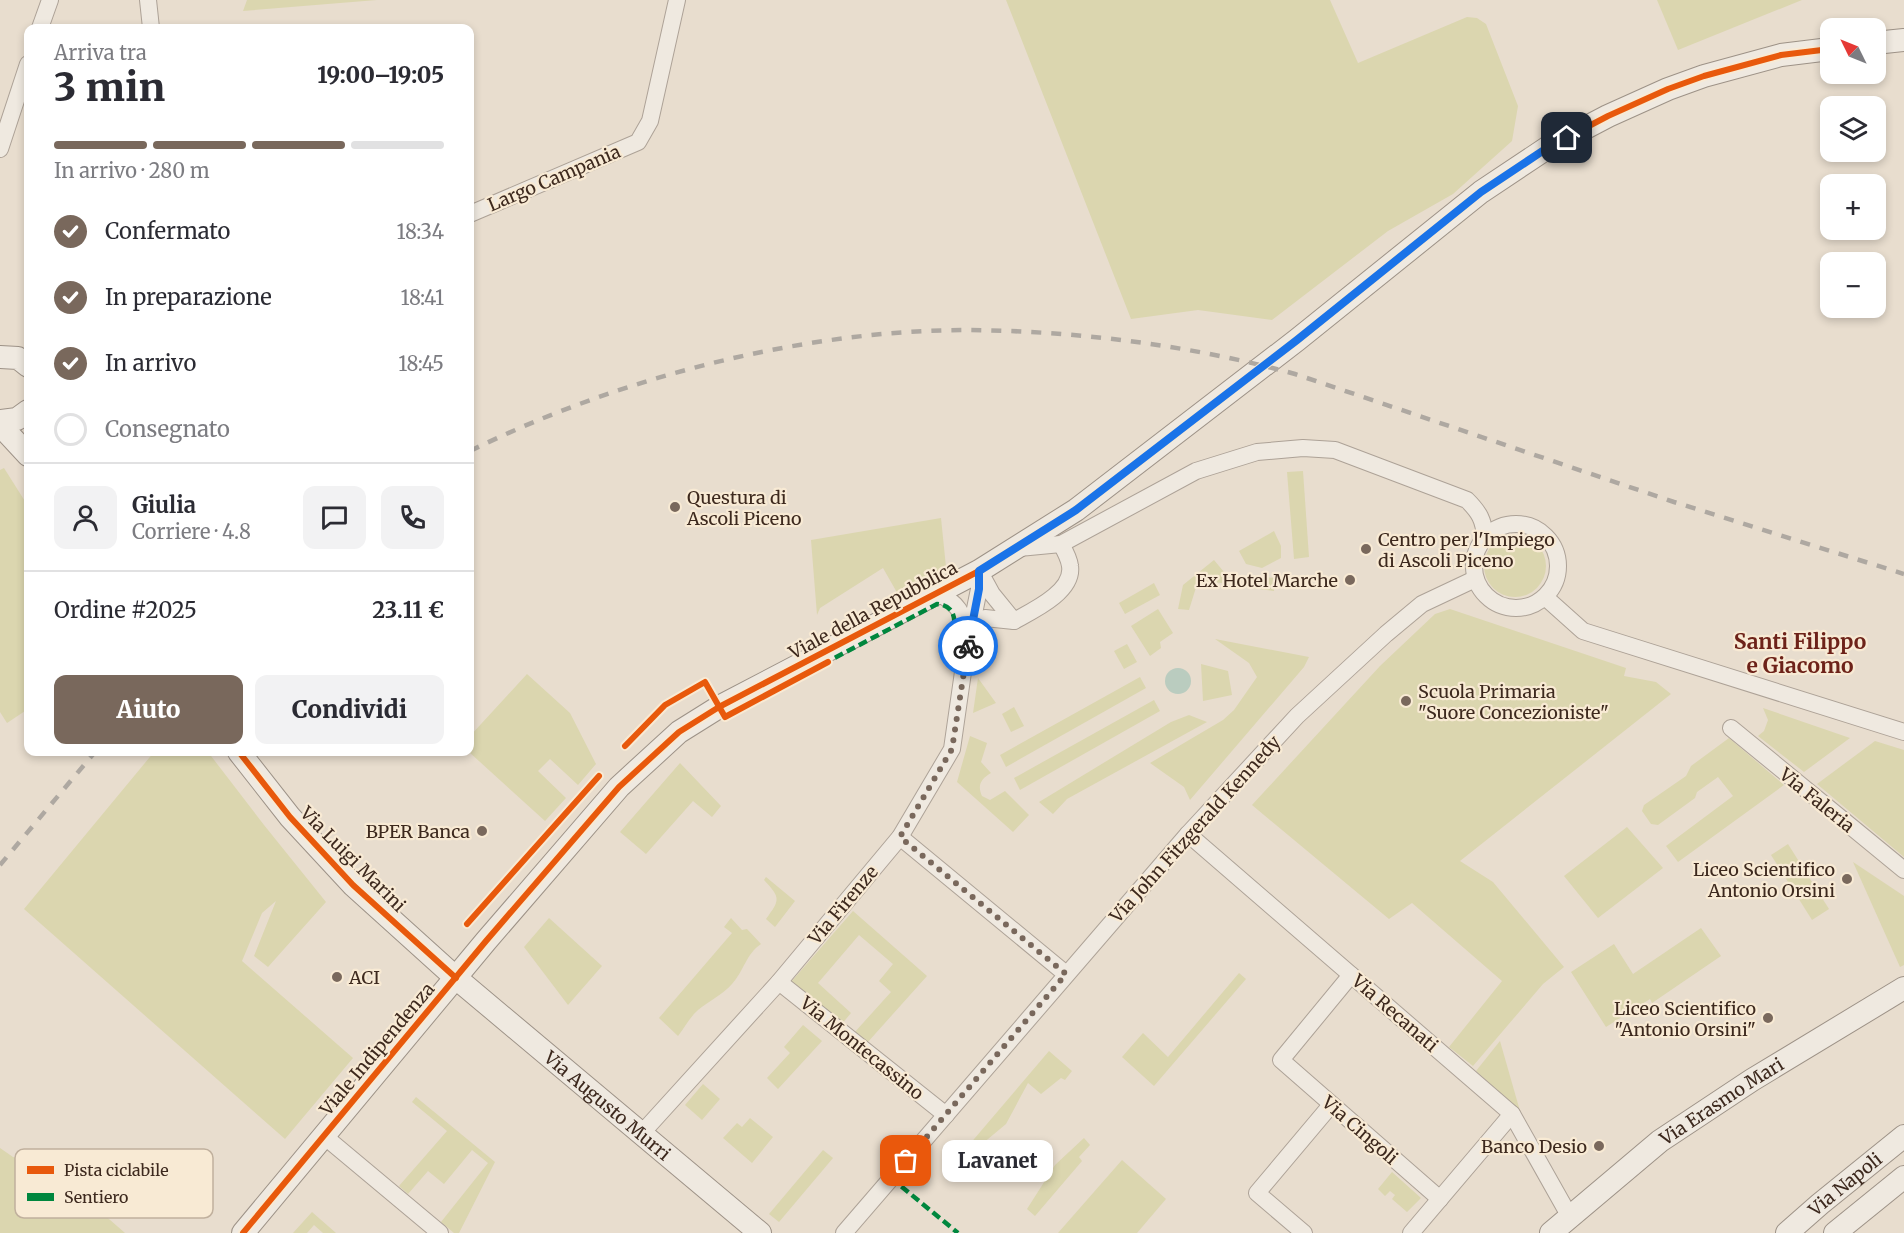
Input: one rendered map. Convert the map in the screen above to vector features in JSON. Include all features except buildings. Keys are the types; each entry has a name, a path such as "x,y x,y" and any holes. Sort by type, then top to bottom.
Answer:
{"street":[{"path":"41,24 50,0"},
{"path":"148,0 151,24"},
{"name":"Largo Campania","path":"474,212 638,142 650,121 677,0"},
{"path":"1886,42 1904,40"},
{"name":"Viale della Repubblica","path":"656,751 679,732 719,707 979,571 1076,510 1297,340 1476,196 1547,148 1608,116 1668,89 1704,76 1781,55 1820,50"},
{"path":"0,149 24,76"},
{"path":"1,355 18,358 24,363"},
{"path":"24,414 17,419 0,423 24,450"},
{"path":"1016,548 1061,544 1196,471 1257,452 1303,448 1335,450 1467,500 1480,513 1485,537"},
{"path":"1518,524 1541,532 1555,552 1558,564 1557,576 1545,597 1523,608 1511,608 1499,606 1485,595 1475,579 1473,565 1477,550 1485,537 1506,525 1518,524"},
{"path":"985,618 1014,621 1048,602 1066,583 1071,568 1061,544"},
{"path":"979,571 992,594 1014,621"},
{"name":"Via Firenze","path":"642,1134 779,982 900,837 952,749 979,589 979,571"},
{"name":"Via John Fitzgerald Kennedy","path":"844,1233 1188,834 1297,716 1422,604 1475,579"},
{"path":"937,593 958,607 970,636"},
{"path":"1545,597 1583,631 1904,732"},
{"name":"Via Faleria","path":"1731,728 1904,870"},
{"name":"Viale Indipendenza","path":"243,1233 619,787 656,751"},
{"name":"Via Luigi Marini","path":"242,756 290,817 345,877 456,978"},
{"name":"Via Recanati","path":"1188,834 1512,1114 1570,1217"},
{"path":"900,837 1066,974"},
{"name":"Via Cingoli","path":"1351,975 1281,1060 1440,1199"},
{"name":"Via Augusto Murri","path":"456,978 760,1233"},
{"name":"Via Montecassino","path":"779,982 946,1115"},
{"name":"Via Erasmo Mari","path":"1551,1233 1660,1141 1752,1080 1904,988"},
{"path":"1304,1233 1257,1193 1331,1105"},
{"path":"1411,1233 1512,1114"},
{"path":"324,1136 440,1233"},
{"name":"Via Napoli","path":"1787,1233 1904,1136"},
{"name":"Via Napoli","path":"1835,1233 1904,1177"}],"shaded area":[{"path":"247,0 377,0 243,11"},
{"path":"1006,0 1330,0 1358,63 1467,17 1477,18 1486,24 1518,106 1512,141 1453,194 1388,231 1272,320 1198,310 1131,319"},
{"path":"1657,0 1802,0 1678,50"},
{"path":"4,468 24,500 24,712 7,723 0,712 0,470"},
{"path":"1303,471 1309,557 1294,559 1287,472"},
{"path":"941,518 946,567 899,596 883,568 820,608 817,615 811,540"},
{"path":"1274,531 1281,546 1281,558 1262,568 1246,564 1239,551"},
{"path":"1509,535 1521,535 1537,544 1544,554 1546,566 1544,578 1537,588 1521,597 1509,597 1498,592 1489,583 1484,572 1484,560 1489,549 1498,540"},
{"path":"1214,560 1224,572 1222,583 1198,581 1189,610 1178,609 1183,585"},
{"path":"1253,576 1275,578 1274,591 1252,588"},
{"path":"1154,583 1160,595 1125,614 1119,603"},
{"path":"1158,609 1173,633 1160,642 1161,648 1150,656 1131,626"},
{"path":"1450,609 1626,668 1624,676 1656,682 1671,694 1460,861 1493,882 1564,967 1543,984 1473,1066 1449,1047 1502,981 1412,903 1389,919 1252,805 1380,666 1435,614"},
{"path":"1215,639 1309,657 1304,667 1190,800 1184,787 1150,763 1223,720 1234,710 1257,677 1249,663"},
{"path":"1127,644 1137,662 1124,669 1114,651"},
{"path":"1201,664 1228,671 1232,695 1203,701"},
{"path":"1178,668 1187,672 1191,681 1187,690 1178,694 1169,690 1165,681 1169,672"},
{"path":"527,674 570,713 596,764 578,785 550,759 538,771 566,798 545,821 473,756 474,732"},
{"path":"1140,677 1146,688 1006,767 1000,755"},
{"path":"978,678 996,703 973,713"},
{"path":"1154,700 1160,711 1020,790 1014,778"},
{"path":"1014,707 1024,726 1011,732 1002,714"},
{"path":"1763,708 1850,738 1804,772 1758,736 1764,731 1768,720"},
{"path":"1189,715 1207,722 1067,799 1053,814 1039,802 1171,722"},
{"path":"970,736 987,743 981,762 991,773 981,783 982,796 990,800 1005,791 1029,815 1013,832 957,782"},
{"path":"1729,738 1784,785 1678,862 1666,846 1733,796 1718,777 1697,792 1695,798 1658,825 1651,824 1642,811 1644,805 1686,776 1691,766"},
{"path":"1875,741 1904,750 1904,857 1817,784"},
{"path":"151,756 211,756 326,902 268,967 254,956 276,901 262,913 242,961 353,1058 285,1139 24,909"},
{"path":"680,763 721,806 712,817 693,801 646,854 620,832"},
{"path":"1627,827 1663,868 1598,918 1564,876"},
{"path":"1788,844 1829,909 1812,920 1771,855"},
{"path":"1853,862 1904,896 1904,965 1900,967"},
{"path":"766,877 795,901 775,927 766,919 777,899 764,880"},
{"path":"853,911 927,976 867,1043 854,1033 891,992 879,981 893,964 859,935 818,983 851,1013 841,1025 791,982"},
{"path":"549,918 602,966 568,1005 524,947"},
{"path":"731,918 742,930 747,929 761,944 752,953 732,984 695,1013 678,1036 659,1018 732,933 724,927"},
{"path":"1701,928 1721,956 1652,1003 1650,999 1606,1027 1571,972 1614,944 1633,974"},
{"path":"1239,973 1246,979 1154,1086 1122,1057 1143,1033 1168,1057"},
{"path":"803,1025 822,1041 778,1089 767,1078 790,1053 784,1047"},
{"path":"1500,1041 1520,1111 1476,1071"},
{"path":"1049,1051 1072,1071 1065,1080 1061,1078 1041,1094 1028,1083 1006,1124 970,1154 970,1159 963,1152"},
{"path":"703,1084 720,1099 702,1120 685,1105"},
{"path":"416,1097 495,1162 459,1233 454,1233 441,1222 488,1163 472,1150 444,1184 428,1171 408,1194 399,1186 447,1131 412,1102"},
{"path":"750,1118 773,1137 752,1163 723,1138 737,1123 742,1127"},
{"path":"1084,1138 1090,1145 1079,1157 1082,1161 1035,1216 1027,1209 1055,1165"},
{"path":"0,1148 15,1157 15,1218 108,1218 125,1233 0,1233"},
{"path":"823,1150 833,1158 779,1222 769,1214"},
{"path":"1122,1160 1166,1199 1137,1233 1058,1233"},
{"path":"1392,1172 1421,1198 1407,1212 1392,1199 1395,1195 1390,1191 1385,1196 1378,1189"},
{"path":"312,1212 336,1233 323,1233 314,1225 307,1233 293,1233"}],"railway":[{"path":"474,449 587,401 712,363 777,349 905,332 968,330 1050,333 1174,348 1295,374 1674,502 1904,574"},
{"path":"0,865 92,756"}],"marked path":[{"path":"823,664 937,604 944,605 951,611 954,620 954,637"},
{"path":"891,1178 958,1233"}],"cycle path":[{"path":"243,1233 486,941 619,787 679,732 719,707 979,571 1076,510 1297,340 1481,192 1547,148 1608,116 1668,89 1704,76 1781,55 1820,50"},
{"path":"625,746 665,705 705,682 725,717 828,662"},
{"path":"242,756 290,817 353,885 456,978"},
{"path":"467,924 599,776"}],"way so far":[{"path":"906,1161 1066,974 900,837 952,749 968,646"}],"place":[{"name":"Questura di Ascoli Piceno","path":"675,507"},
{"name":"Centro per l'Impiego di Ascoli Piceno","path":"1366,549"},
{"name":"Ex Hotel Marche","path":"1350,580"},
{"name":"Scuola Primaria \"Suore Concezioniste\"","path":"1406,701"},
{"name":"BPER Banca","path":"482,831"},
{"name":"Liceo Scientifico Antonio Orsini","path":"1847,879"},
{"name":"ACI","path":"337,977"},
{"name":"Liceo Scientifico \"Antonio Orsini\"","path":"1768,1018"},
{"name":"Banco Desio","path":"1599,1146"},
{"name":"Lavanet","path":"906,1161"}],"district":[{"name":"Santi Filippo e Giacomo","path":"1800,653"}],"route":[{"path":"968,646 979,589 979,571 1076,510 1297,340 1481,192 1547,148 1567,138"}]}
